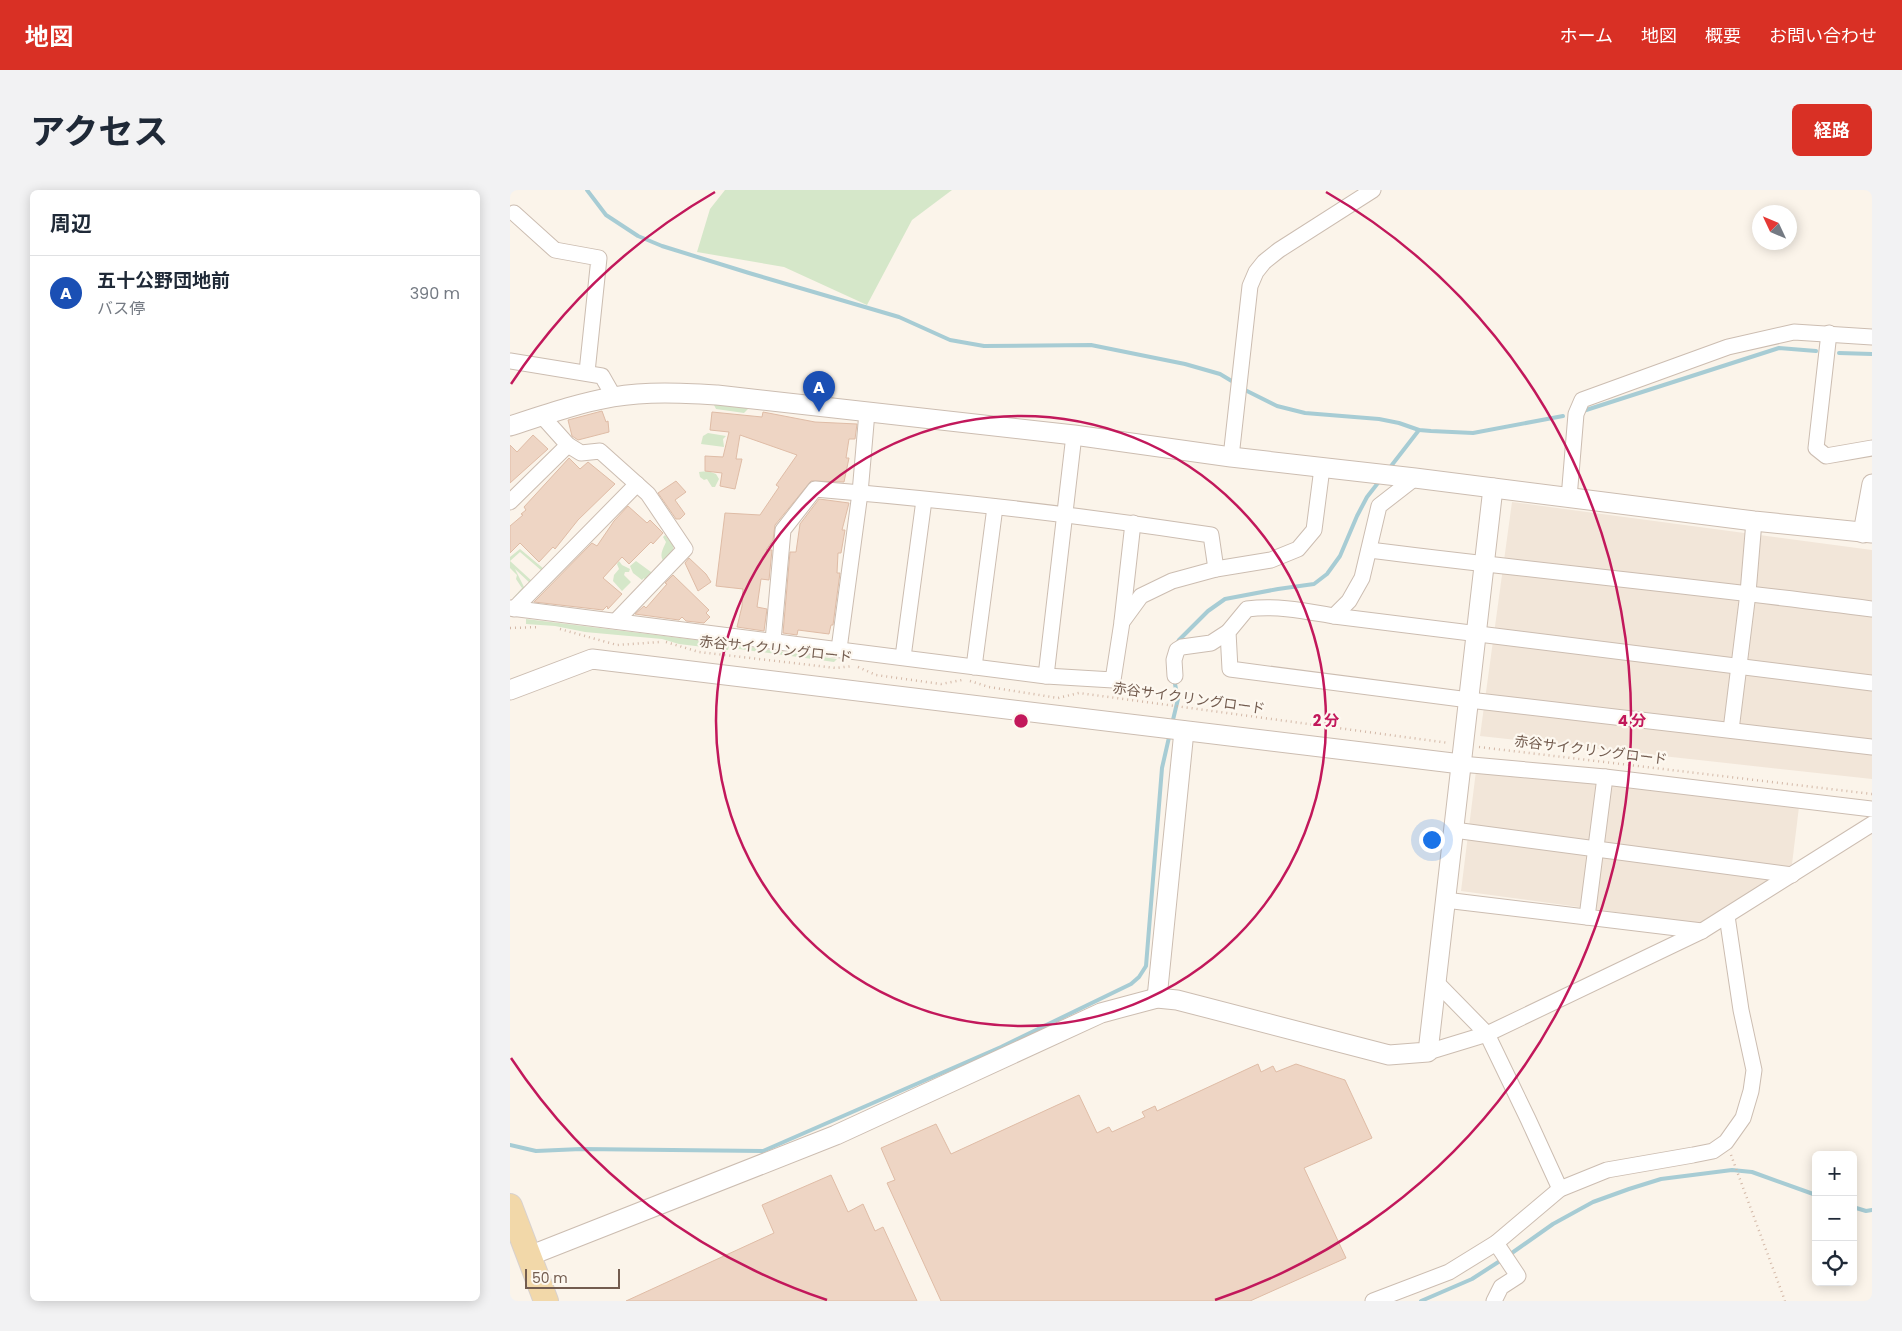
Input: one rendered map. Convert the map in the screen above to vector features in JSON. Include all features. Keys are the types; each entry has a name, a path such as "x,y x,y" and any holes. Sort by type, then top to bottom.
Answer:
{"main road":[{"path":"510,1206 546,1301"}],"street":[{"path":"1232,457 1250,286 1256,272 1264,262 1279,250 1373,190"},
{"path":"514,213 556,250 599,258 587,372"},
{"path":"1569,498 1576,414 1582,400 1620,384 1728,347 1794,332 1872,337"},
{"path":"1829,333 1816,448 1826,456 1872,448"},
{"path":"510,362 587,372 602,376 614,397"},
{"path":"510,426 584,403 614,397 669,392 717,395 1074,435 1232,457 1415,478 1754,522 1867,533 1872,484"},
{"path":"839,649 860,493 867,412"},
{"path":"542,416 568,445 581,453 600,451 648,494 685,549 616,620"},
{"path":"1046,676 1074,435"},
{"path":"510,502 568,445"},
{"path":"1122,622 1141,596 1172,581 1216,569 1271,560 1298,549 1314,530 1322,468"},
{"path":"1334,616 1349,601 1362,578 1379,506 1415,478"},
{"path":"512,609 636,484"},
{"path":"1428,1052 1493,488"},
{"path":"773,641 783,530 815,489 1133,523 1211,535 1216,569"},
{"path":"903,658 924,500"},
{"path":"974,667 995,507"},
{"path":"1731,730 1748,593 1754,522"},
{"path":"512,609 616,620 1046,676 1113,680 1122,622 1133,523"},
{"path":"1369,550 1484,565 1748,593 1872,609"},
{"path":"1175,676 1174,660 1177,650 1182,647 1211,643 1228,632 1247,609 1264,607 1872,683"},
{"path":"1228,632 1230,669 1469,700 1872,747"},
{"path":"510,690 592,659 1461,764 1605,777 1872,809"},
{"path":"1157,998 1184,731"},
{"path":"1587,917 1605,777"},
{"path":"529,1256 836,1135 1101,1012 1157,998 1177,1000 1389,1055 1428,1052 1486,1034 1702,931 1872,824"},
{"path":"1454,830 1792,875"},
{"path":"1445,900 1702,931"},
{"path":"1373,1301 1449,1272 1496,1243 1560,1188 1607,1170 1713,1151 1726,1142 1743,1118 1751,1091 1754,1070 1741,1010 1727,916"},
{"path":"1436,982 1486,1034 1560,1188"},
{"path":"1494,1301 1502,1287 1518,1276 1496,1243"}],"path":[{"path":"510,628 540,627"},
{"name":"赤谷サイクリングロード","path":"560,629 617,644 663,642 699,652 836,668 857,666 876,674 941,684 965,680 989,688 1058,698 1079,693 1464,745 1872,794"},
{"path":"1726,1142 1785,1301"}],"shaded area":[{"path":"1512,502 1872,550 1872,779 1480,736"},
{"path":"1476,771 1799,807 1792,864 1703,924 1461,891"}],"green space":[{"path":"725,190 952,190 912,220 867,305 784,267 697,252 710,209"},
{"path":"717,403 745,406 748,409 744,413 716,409 714,405"},
{"path":"708,433 726,436 723,439 724,447 701,444 703,436"},
{"path":"708,471 716,474 719,479 715,487 712,487 707,479 704,480 700,477 699,472"},
{"path":"665,535 674,546 671,556 665,563 661,555 666,542 663,537"},
{"path":"520,549 544,569 542,571 520,552 510,561 510,557"},
{"path":"510,561 533,582 531,584 515,569 525,589 514,600 513,598 522,588 516,579 517,575 510,568"},
{"path":"619,561 630,569 624,575 631,582 622,591 613,581 614,575 619,569 617,564"},
{"path":"636,561 651,572 652,576 646,581 644,578 642,580 633,573 630,566"},
{"path":"526,619 713,642 730,642 728,650 679,644 662,639 526,624"},
{"path":"735,645 837,659 834,662 732,648"}],"building":[{"path":"602,411 606,422 608,421 609,432 578,440 572,436 568,420"},
{"path":"712,412 762,417 763,412 815,422 857,424 855,439 849,439 846,458 849,458 844,482 811,481 775,525 773,540 766,550 772,550 769,580 761,579 757,607 767,609 764,631 737,627 742,606 743,589 716,586 725,513 760,515 779,487 776,485 797,455 740,435 736,459 742,459 735,489 720,486 722,473 705,471 705,456 723,457 729,432 710,430"},
{"path":"533,435 548,449 510,483 510,445 517,452"},
{"path":"569,458 580,469 588,462 615,484 578,520 555,549 553,547 539,562 520,543 510,553 510,526 523,515 521,514 526,510 524,507"},
{"path":"676,481 686,492 675,500 685,514 680,519 676,519 658,493"},
{"path":"819,499 849,503 842,530 845,530 841,553 838,553 837,573 840,573 833,625 831,625 829,634 798,630 797,635 783,633 790,552 796,552 800,524"},
{"path":"628,506 647,523 650,520 663,533 629,564 622,557 603,578 622,594 608,609 607,606 603,610 534,602 592,543 597,546 614,521"},
{"path":"689,558 706,574 711,582 698,591 685,563"},
{"path":"673,575 709,610 706,613 710,617 704,623 686,621 682,617 679,620 635,614 644,606 646,608"},
{"path":"1258,1064 1261,1072 1273,1066 1276,1072 1296,1064 1345,1080 1372,1138 1304,1168 1346,1258 1250,1301 941,1301 887,1183 895,1180 881,1148 936,1124 951,1154 1079,1095 1097,1133 1109,1127 1112,1132 1145,1117 1142,1112 1155,1106 1157,1111"},
{"path":"831,1175 848,1212 863,1204 875,1231 883,1227 917,1301 626,1301 774,1233 762,1205"}],"waterway":[{"path":"587,190 606,215 638,236 662,246 899,317 950,340 984,346 1091,345 1185,364 1220,374 1235,383"},
{"path":"1583,411 1779,348 1816,351"},
{"path":"1839,353 1872,354"},
{"path":"1243,389 1277,406 1305,413 1379,419 1419,430 1473,433 1563,416"},
{"path":"1388,470 1419,430"},
{"path":"1177,644 1208,611 1225,599 1314,584 1327,574 1340,556 1367,497 1381,479"},
{"path":"1172,724 1178,699 1174,679"},
{"path":"510,1145 536,1151 581,1149 763,1151 1001,1047 1131,984 1139,977 1146,966 1162,768 1170,733"},
{"path":"1509,1255 1553,1224 1593,1202 1661,1179 1732,1170 1752,1172 1812,1194"},
{"path":"1857,1208 1866,1211 1872,1210"},
{"path":"1421,1301 1472,1279 1503,1259"}],"place":[{"name":"五十公野団地前","path":"819,412"}]}
